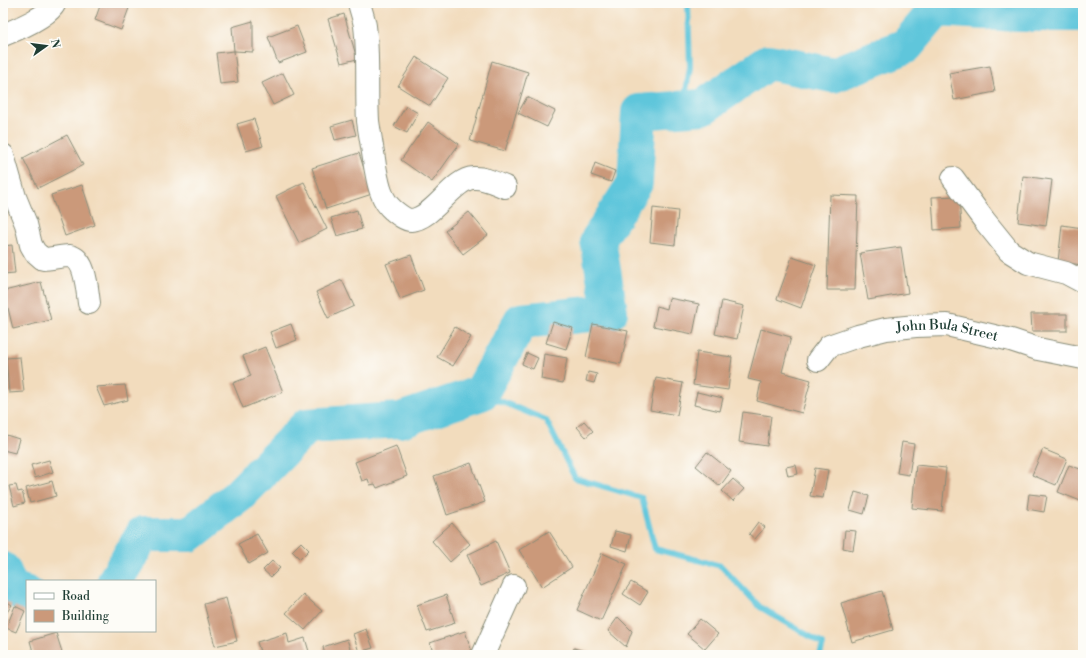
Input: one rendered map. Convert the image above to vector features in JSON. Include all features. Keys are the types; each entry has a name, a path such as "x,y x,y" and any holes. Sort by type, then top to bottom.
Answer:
{"street":[{"path":"3,35 19,29 53,7 55,3"},
{"path":"359,3 365,26 368,120 372,148 382,195 392,208 402,217 411,220 420,217 434,208 458,184 466,179 474,178 486,180 505,187"},
{"path":"3,155 15,197 26,224 31,245 35,252 43,259 67,256 74,257 80,262 83,270 89,303"},
{"path":"953,178 984,220 1009,250 1028,263 1066,273 1083,282"},
{"name":"John Bula Street","path":"818,360 829,346 858,336 886,329 948,325 1038,349 1083,358"},
{"path":"483,655 514,586"}],"building":[{"path":"101,3 116,3 129,8 121,30 95,20"},
{"path":"344,14 357,59 341,63 328,19"},
{"path":"253,21 253,52 234,51 232,27"},
{"path":"297,26 307,52 278,63 268,37"},
{"path":"234,51 238,82 220,84 216,53"},
{"path":"416,57 448,78 430,106 398,86"},
{"path":"492,61 528,72 505,151 470,141"},
{"path":"990,66 995,92 954,100 949,73"},
{"path":"283,73 294,95 273,105 262,83"},
{"path":"527,97 555,111 547,127 518,113"},
{"path":"406,106 418,113 407,133 394,126"},
{"path":"254,119 263,146 246,151 237,124"},
{"path":"352,120 356,135 335,140 331,126"},
{"path":"428,122 459,144 432,182 401,160"},
{"path":"67,135 83,165 38,188 23,158"},
{"path":"359,153 372,194 326,209 312,168"},
{"path":"595,163 615,171 611,182 591,175"},
{"path":"1023,176 1052,180 1046,226 1018,222"},
{"path":"304,182 327,229 299,243 276,196"},
{"path":"82,185 95,225 65,236 51,195"},
{"path":"830,195 858,196 855,290 827,290"},
{"path":"959,196 961,228 934,230 932,197"},
{"path":"653,208 678,211 675,245 650,242"},
{"path":"357,210 362,229 337,236 331,218"},
{"path":"469,212 488,235 463,254 445,231"},
{"path":"1062,225 1083,228 1083,265 1058,262"},
{"path":"12,245 15,273 3,274 3,246"},
{"path":"901,247 908,293 868,300 860,253"},
{"path":"411,255 424,290 400,299 386,264"},
{"path":"792,257 816,265 801,308 777,299"},
{"path":"342,280 354,306 328,318 316,292"},
{"path":"41,282 51,320 13,329 4,291"},
{"path":"669,298 699,304 693,334 653,326 657,306 667,309"},
{"path":"722,301 744,306 737,339 715,334"},
{"path":"1031,314 1067,314 1067,331 1032,331"},
{"path":"553,322 573,328 566,349 546,343"},
{"path":"291,324 297,340 276,348 270,332"},
{"path":"593,324 628,331 621,364 586,357"},
{"path":"455,327 471,337 453,366 437,357"},
{"path":"761,329 791,337 782,372 811,380 802,413 757,401 761,382 748,379"},
{"path":"265,347 283,392 243,408 233,383 251,376 243,356"},
{"path":"697,352 732,357 728,390 693,385"},
{"path":"527,353 538,358 533,369 522,364"},
{"path":"544,354 567,358 563,383 541,379"},
{"path":"20,357 24,392 9,393 6,358"},
{"path":"588,372 597,374 594,383 586,381"},
{"path":"656,378 683,383 677,415 650,410"},
{"path":"125,385 128,400 104,406 96,387"},
{"path":"697,392 723,398 720,411 694,405"},
{"path":"743,412 771,416 767,446 739,442"},
{"path":"584,421 593,431 586,437 577,427"},
{"path":"3,434 19,439 15,453 3,450"},
{"path":"902,442 914,444 909,475 897,473"},
{"path":"396,446 407,476 377,488 375,484 370,485 368,479 362,481 355,462"},
{"path":"1043,449 1067,459 1056,485 1032,475"},
{"path":"707,452 731,471 720,486 696,466"},
{"path":"49,460 53,472 35,478 31,465"},
{"path":"471,463 485,502 447,515 434,476"},
{"path":"796,465 798,474 788,476 786,467"},
{"path":"916,465 946,468 942,511 912,508"},
{"path":"1069,465 1083,470 1083,502 1058,492"},
{"path":"815,468 828,470 823,498 810,496"},
{"path":"733,479 744,489 733,501 722,491"},
{"path":"52,481 56,496 30,503 26,488"},
{"path":"16,485 18,492 22,491 25,503 14,506 9,486"},
{"path":"855,492 869,496 864,514 850,510"},
{"path":"1029,494 1047,496 1044,512 1027,509"},
{"path":"758,522 765,527 755,539 749,534"},
{"path":"452,523 470,544 450,562 432,541"},
{"path":"845,530 856,531 853,550 843,548"},
{"path":"549,531 572,567 542,587 519,550"},
{"path":"615,531 631,535 627,551 611,546"},
{"path":"257,534 268,553 249,564 238,544"},
{"path":"496,541 510,573 481,586 467,555"},
{"path":"301,542 309,550 300,559 292,551"},
{"path":"602,553 627,564 601,621 577,610"},
{"path":"272,561 280,568 271,577 263,570"},
{"path":"631,582 648,592 640,605 623,594"},
{"path":"882,591 893,630 852,642 841,603"},
{"path":"303,594 322,611 305,630 286,613"},
{"path":"446,595 455,623 427,632 417,605"},
{"path":"226,598 237,641 215,646 204,604"},
{"path":"3,599 12,605 3,618"},
{"path":"15,606 25,611 16,632 6,628"},
{"path":"618,617 632,631 626,647 608,631"},
{"path":"700,619 718,634 705,649 687,634"},
{"path":"366,629 373,648 359,652 353,634"},
{"path":"465,631 473,655 434,655 430,643"},
{"path":"56,633 63,655 34,655 30,641"},
{"path":"287,633 289,643 305,638 310,655 261,655 257,642"},
{"path":"347,639 352,655 325,655 323,647"},
{"path":"574,648 598,655 572,655"}],"waterway":[{"path":"683,109 690,67 688,3"},
{"path":"116,580 143,534 190,534 238,496 307,426 400,420 481,393 521,321 610,312 598,240 635,183 639,112 703,107 768,62 833,75 906,46 937,9 1018,14 1083,14"},
{"path":"481,393 546,420 575,478 642,498 655,549 721,566 760,607 823,644 820,655"},
{"path":"3,570 11,589 26,594"}]}
